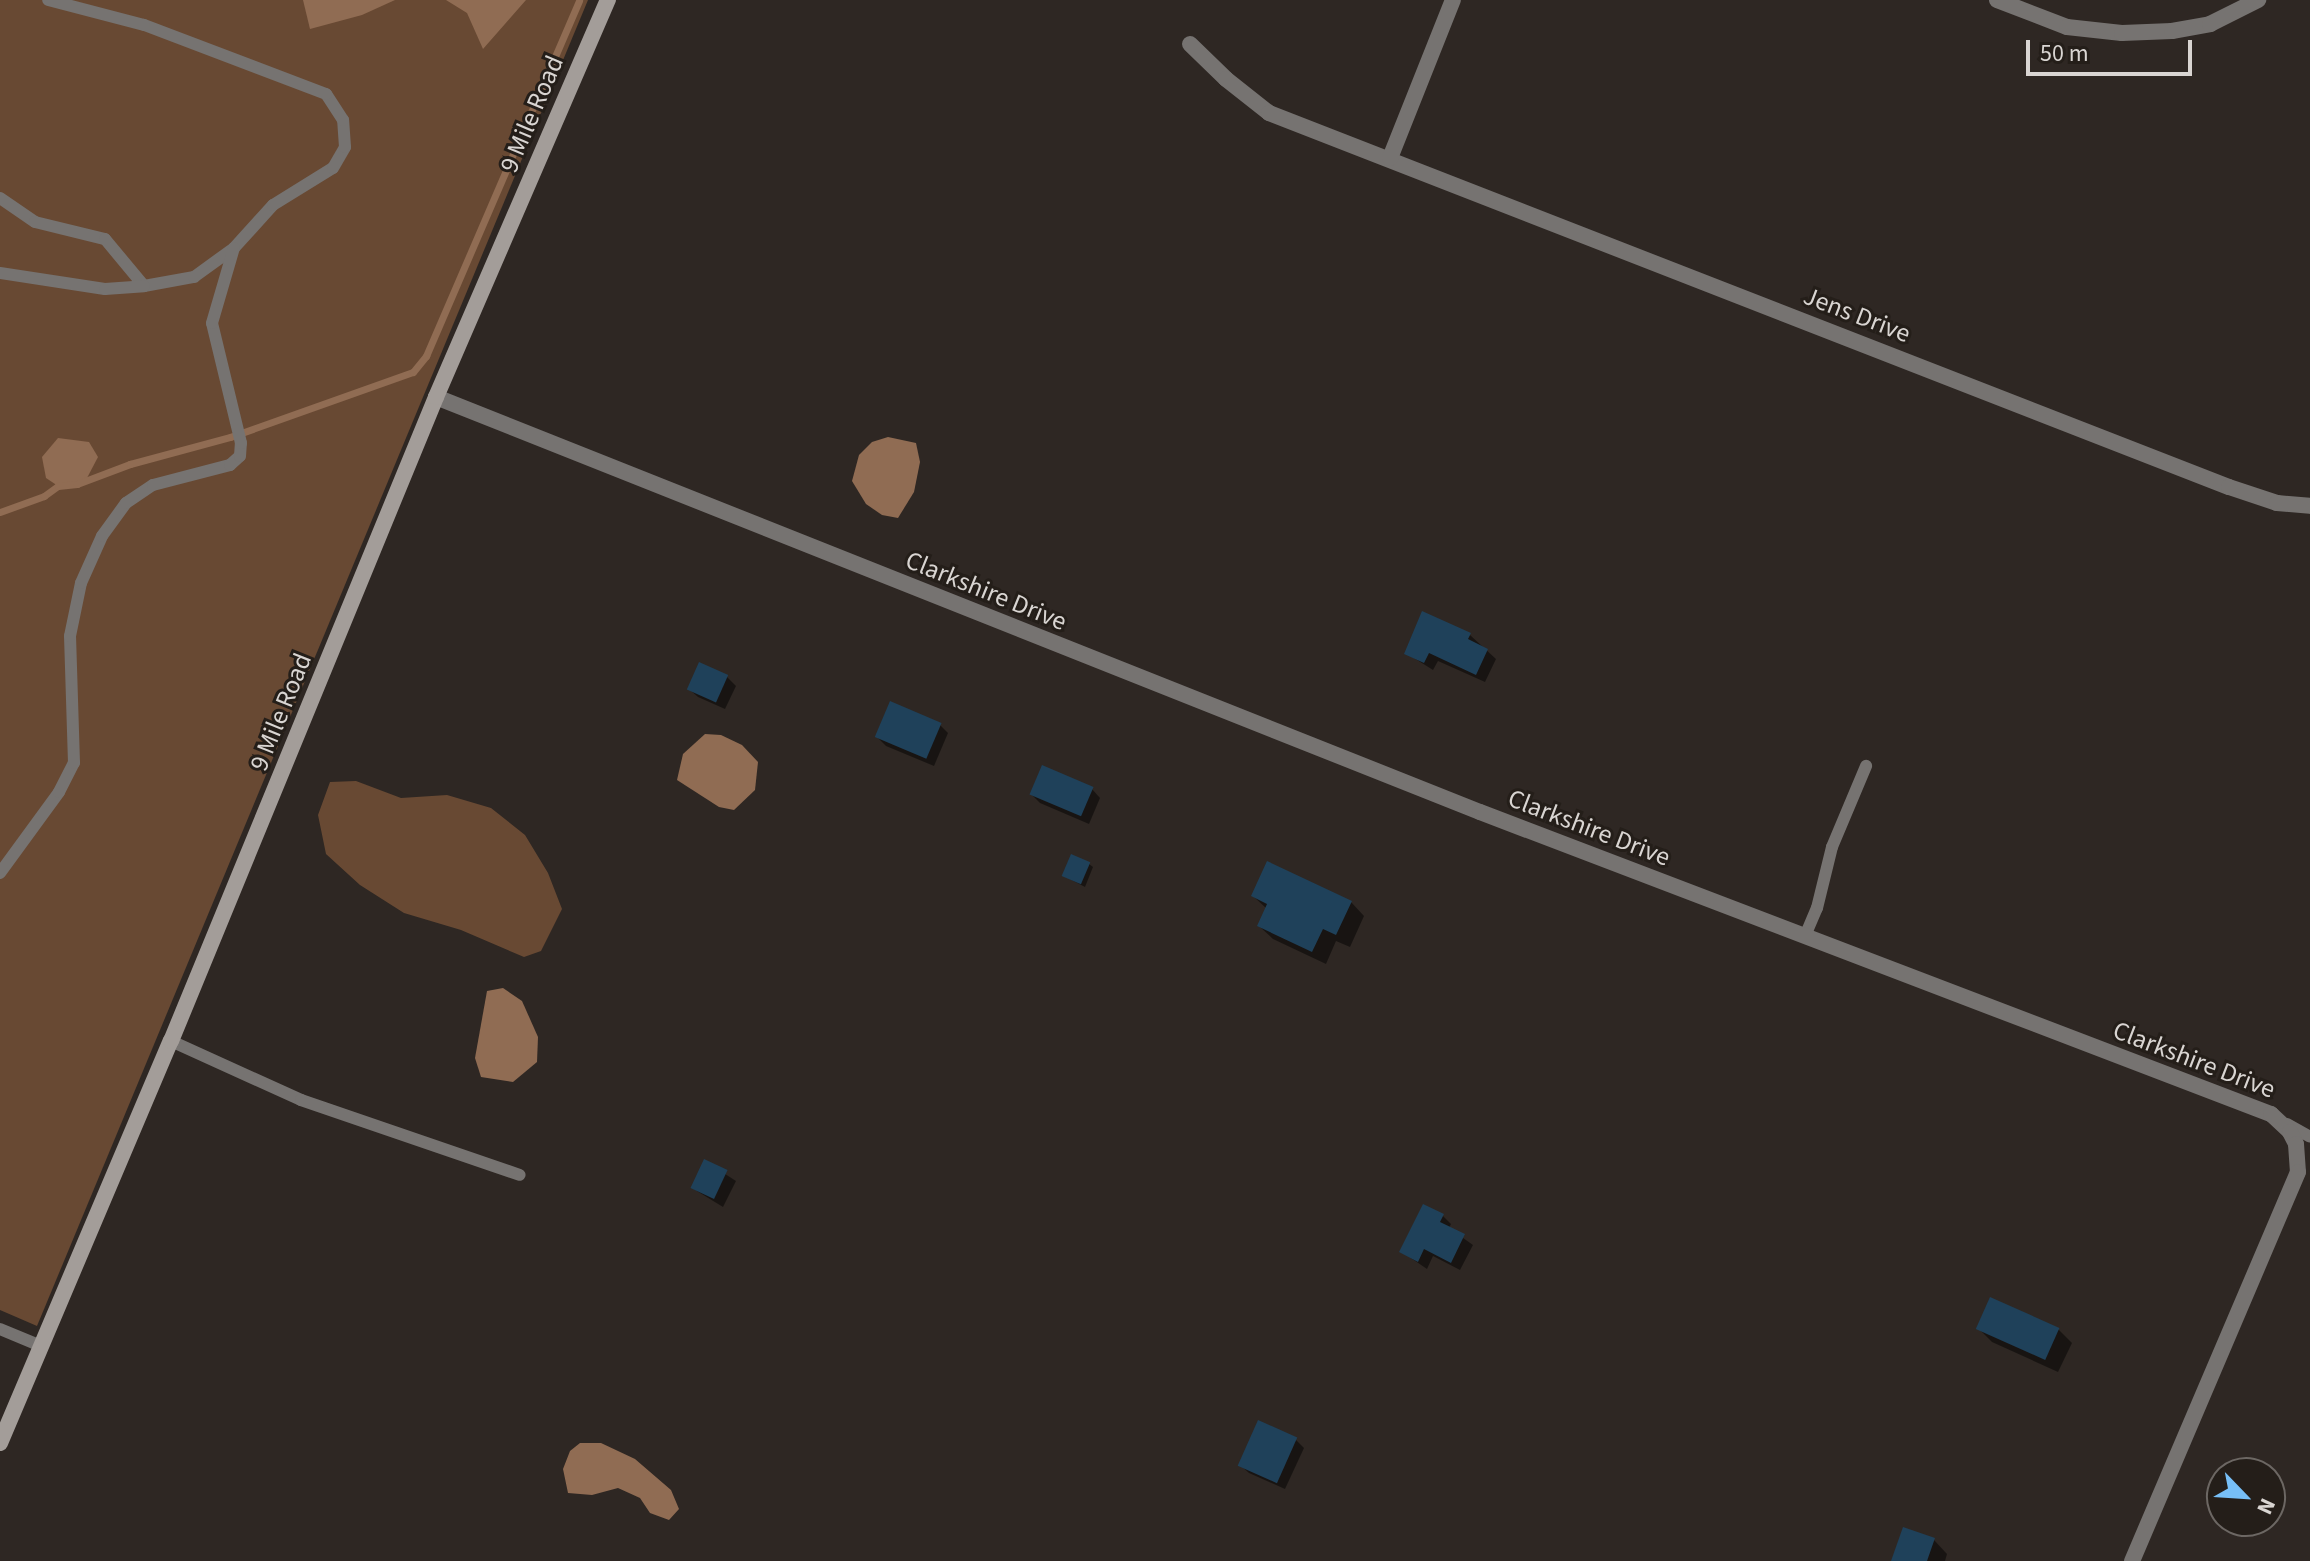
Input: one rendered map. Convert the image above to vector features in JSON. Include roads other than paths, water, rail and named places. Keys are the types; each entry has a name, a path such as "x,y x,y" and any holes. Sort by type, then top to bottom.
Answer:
{"street":[{"name":"9 Mile Road","path":"0,1443 171,1041 436,397 608,0"},
{"path":"1390,158 1453,0"},
{"path":"1997,0 2067,27 2122,33 2172,31 2210,24 2258,0"},
{"name":"Jens Drive","path":"1190,44 1226,79 1269,113 2229,487 2277,503 2310,506"},
{"name":"Clarkshire Drive","path":"436,397 1115,669 2260,1109 2281,1121 2296,1144 2298,1172 2132,1561"}],"lane":[{"path":"0,273 105,289 194,277 234,248 273,205 333,168 345,147 343,120 326,94 144,25 48,0"},
{"path":"0,198 35,222 105,239 144,286"},
{"path":"0,873 59,792 74,763 70,636 81,583 102,536 126,503 153,485 230,465 240,456 241,443 212,323 234,248"},
{"path":"1805,936 1832,847 1866,766"},
{"path":"171,1041 301,1100 520,1175"},
{"path":"2281,1121 2310,1137"},
{"path":"0,1329 41,1346"}],"waterway":[{"path":"0,512 44,496 58,486 77,484 130,464 230,437 413,372 426,356 579,0"}]}
